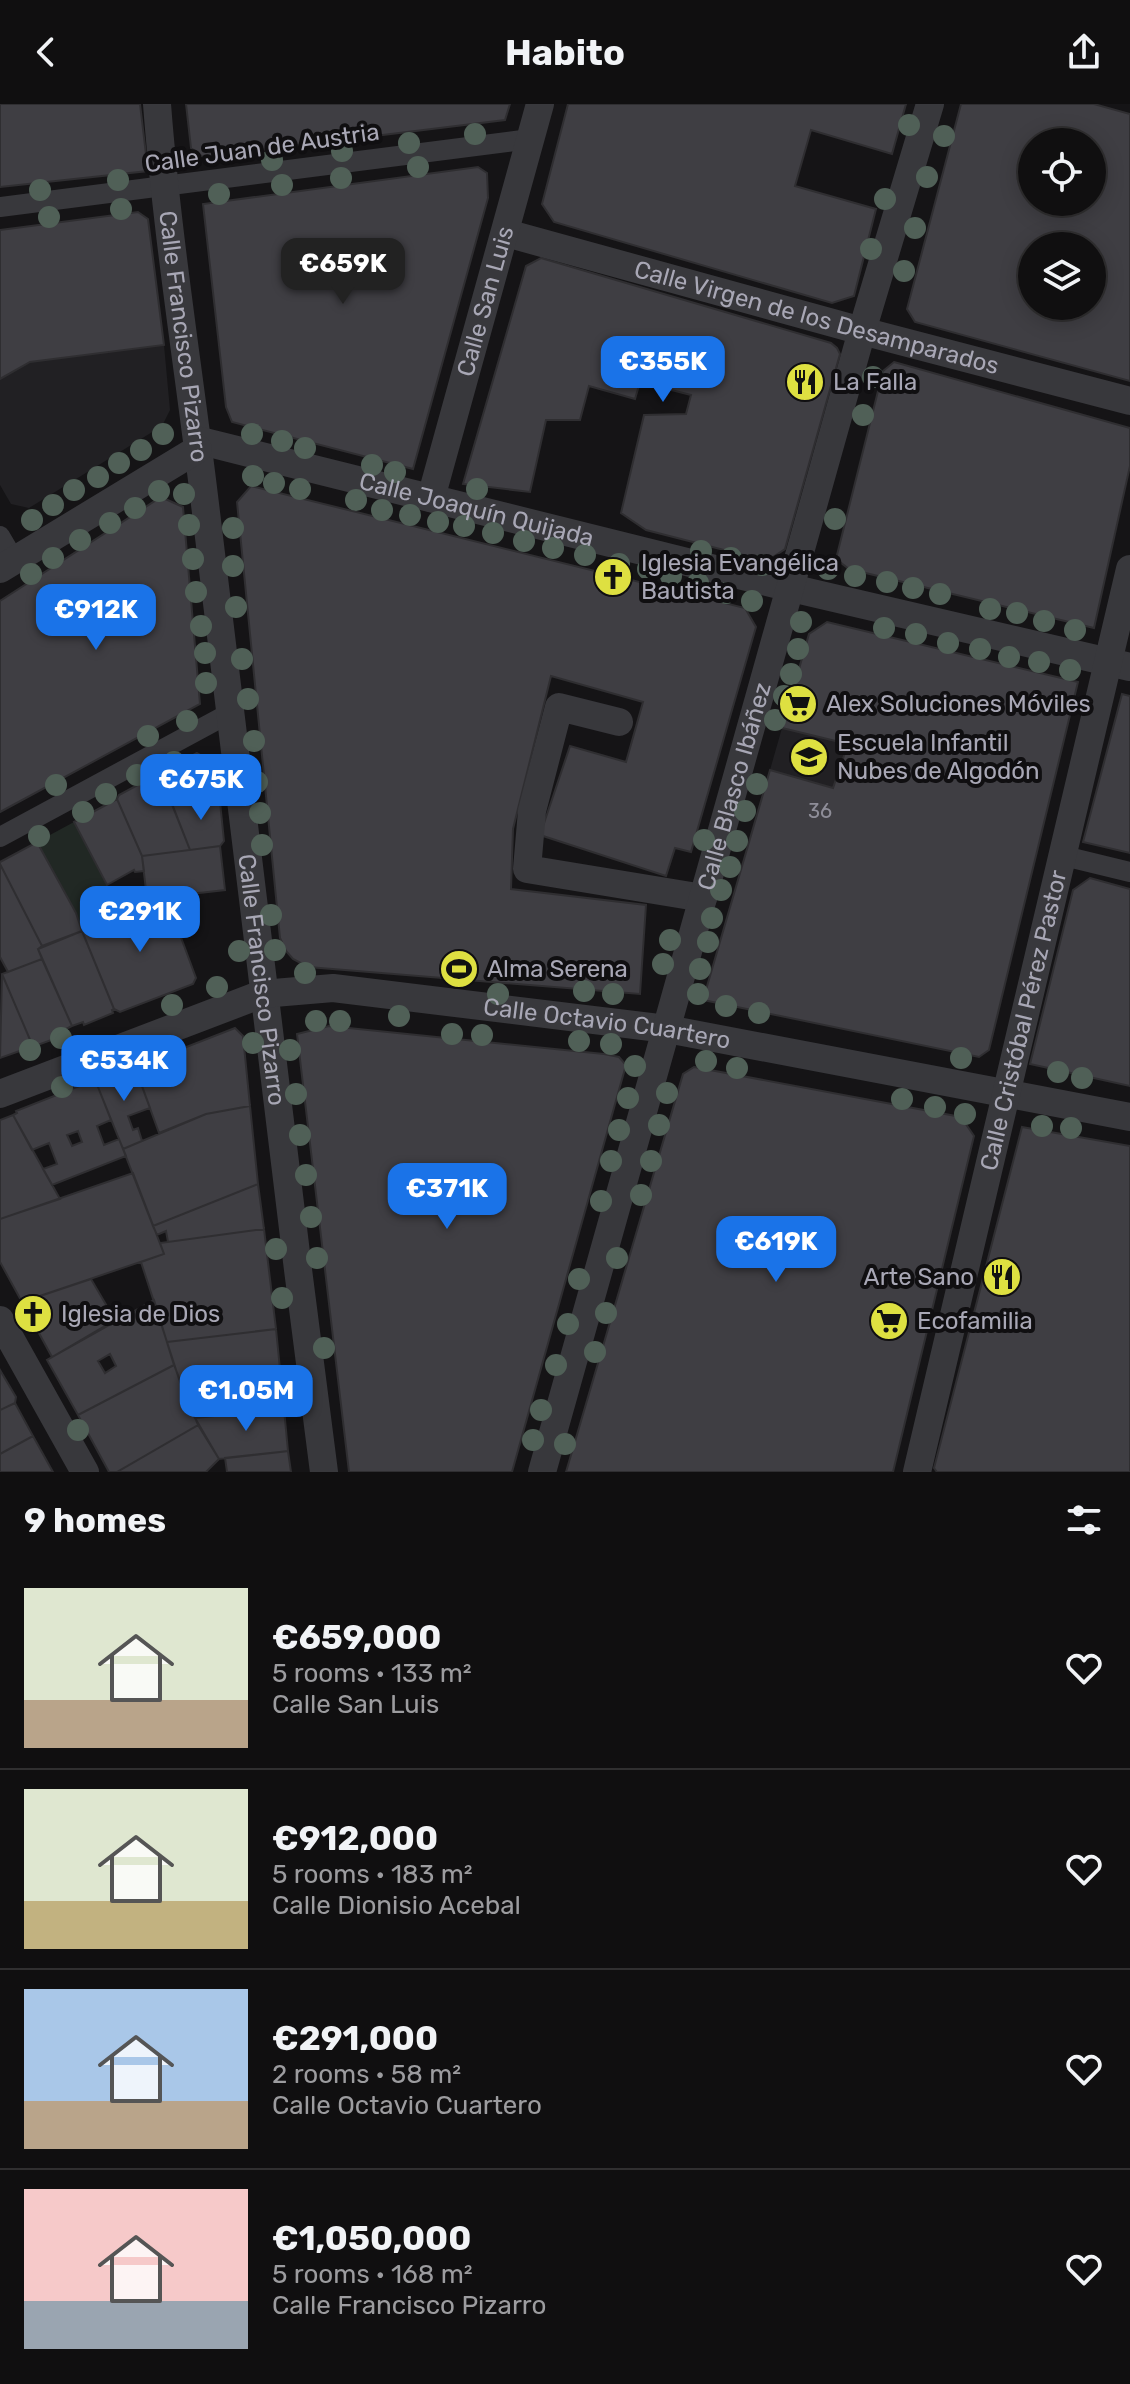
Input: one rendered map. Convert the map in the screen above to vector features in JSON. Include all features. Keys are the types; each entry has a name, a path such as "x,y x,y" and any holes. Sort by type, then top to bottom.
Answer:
{"street":[{"name":"Calle Francisco Pizarro","path":"157,104 163,187 324,1472"},
{"name":"Calle San Luis","path":"431,498 540,104"},
{"name":"Calle Blasco Ibáñez","path":"542,1472 862,331 930,104"},
{"name":"Calle Juan de Austria","path":"0,207 530,139"},
{"name":"Calle Virgen de los Desamparados","path":"506,233 1130,401"},
{"name":"Calle Joaquín Quijada","path":"197,445 431,498 791,588 1119,664"},
{"path":"5,555 197,445"},
{"name":"Calle Cristóbal Pérez Pastor","path":"917,1472 1064,856 1119,664 1130,569"},
{"path":"619,722 559,707 532,811 527,869 703,898"},
{"path":"0,837 228,714"},
{"path":"1064,856 1130,872"},
{"name":"Calle Octavio Cuartero","path":"0,1094 262,994 333,988 667,1029 1130,1117"},
{"path":"0,1320 85,1472"}],"shaded area":[{"path":"164,345 170,410 162,426 29,508 11,504 0,485 0,379 30,362"},
{"name":"Escuela Infantil Nubes de Algodón","path":"782,728 848,744 833,788 770,770"},
{"path":"74,822 122,915 82,931 76,913 37,842"}],"building":[{"path":"0,104 140,104 148,171 0,187"},
{"path":"186,104 510,104 505,120 203,157 191,148"},
{"path":"568,104 906,104 892,154 811,130 795,186 876,209 854,296 832,303 554,222 542,204"},
{"path":"961,104 1094,104 1130,114 1130,381 915,322 907,309"},
{"path":"478,167 487,173 488,198 413,469 232,422 226,407 203,204"},
{"path":"138,212 148,219 164,345 30,362 0,379 0,230"},
{"path":"541,258 831,343 837,348 840,354 785,549 767,561 646,530 621,513 644,415 686,414 691,395 640,382 635,399 589,386 580,420 546,420 530,492 463,484 526,266"},
{"path":"894,362 1130,428 1130,466 1094,628 849,569 836,559 883,371"},
{"path":"251,486 745,608 756,627 691,852 675,848 666,876 540,835 570,746 626,762 643,702 551,676 513,829 511,889 646,905 640,994 308,967 286,951 280,938 237,502"},
{"path":"161,497 183,507 200,704 0,812 0,601"},
{"path":"827,622 1078,682 989,1050 979,1057 703,1000 770,770 833,788 848,744 782,728 809,634"},
{"path":"1122,694 1130,696 1130,853 1083,842"},
{"path":"197,753 215,763 219,798 171,802 160,773"},
{"path":"160,773 190,850 142,856 117,799"},
{"path":"215,798 220,802 224,841 220,846 190,850 171,802"},
{"path":"117,799 142,856 144,871 134,870 107,885 74,822"},
{"path":"37,842 76,913 82,931 42,946 0,864"},
{"path":"220,846 225,890 147,899 142,856"},
{"path":"0,864 42,946 38,949 42,959 8,972 0,957"},
{"path":"1090,878 1130,889 1130,1086 1030,1064 1073,890"},
{"path":"166,897 196,978 193,984 120,1012 114,1009 82,931 122,915 120,911 147,899"},
{"path":"82,931 114,1009 113,1013 84,1025 83,1022 72,1026 38,949"},
{"path":"42,959 72,1026 66,1029 68,1034 35,1046 2,974"},
{"path":"2,974 31,1047 0,1058"},
{"path":"329,1026 604,1054 619,1057 626,1065 512,1472 349,1472 297,1034"},
{"path":"235,1028 243,1036 250,1106 206,1114 159,1133 135,1067"},
{"path":"135,1067 150,1108 128,1116 133,1130 138,1128 142,1141 123,1149 96,1082"},
{"path":"694,1067 961,1117 974,1136 893,1472 566,1472 683,1074"},
{"path":"96,1082 111,1120 97,1126 104,1145 119,1139 126,1156 52,1185 43,1169 57,1164 49,1143 32,1150 13,1115 16,1111","holes":["78,1131 82,1142 72,1146 67,1135"]},
{"path":"250,1106 258,1184 153,1226 123,1149 206,1114"},
{"path":"13,1115 60,1199 0,1219 0,1120"},
{"path":"1022,1127 1130,1146 1130,1472 937,1472 934,1468"},
{"path":"133,1173 164,1254 22,1302 0,1262 0,1219"},
{"path":"258,1184 264,1229 168,1242 166,1231 157,1235 153,1226"},
{"path":"264,1229 276,1329 167,1342 141,1262 164,1254 160,1243"},
{"path":"91,1279 115,1320 52,1357 22,1302"},
{"path":"154,1300 174,1365 78,1415 47,1360","holes":["110,1354 116,1366 105,1373 98,1361"]},
{"path":"276,1329 284,1409 195,1418 167,1342"},
{"path":"174,1365 198,1425 117,1472 109,1472 78,1415"},
{"path":"0,1370 16,1397 15,1403 0,1410"},
{"path":"15,1403 33,1436 0,1454 0,1410"},
{"path":"284,1409 288,1451 219,1459 195,1418"},
{"path":"198,1425 219,1459 206,1472 117,1472"},
{"path":"33,1436 53,1472 0,1472 0,1454"},
{"path":"288,1451 291,1472 227,1472 225,1458"}],"place":[{"name":"La Falla","path":"805,382"},
{"name":"Iglesia Evangélica Bautista","path":"613,577"},
{"name":"Alex Soluciones Móviles","path":"798,704"},
{"name":"Escuela Infantil Nubes de Algodón","path":"809,757"},
{"name":"Alma Serena","path":"459,969"},
{"name":"Arte Sano","path":"1002,1277"},
{"name":"Iglesia de Dios","path":"33,1314"},
{"name":"Ecofamilia","path":"889,1321"}]}
